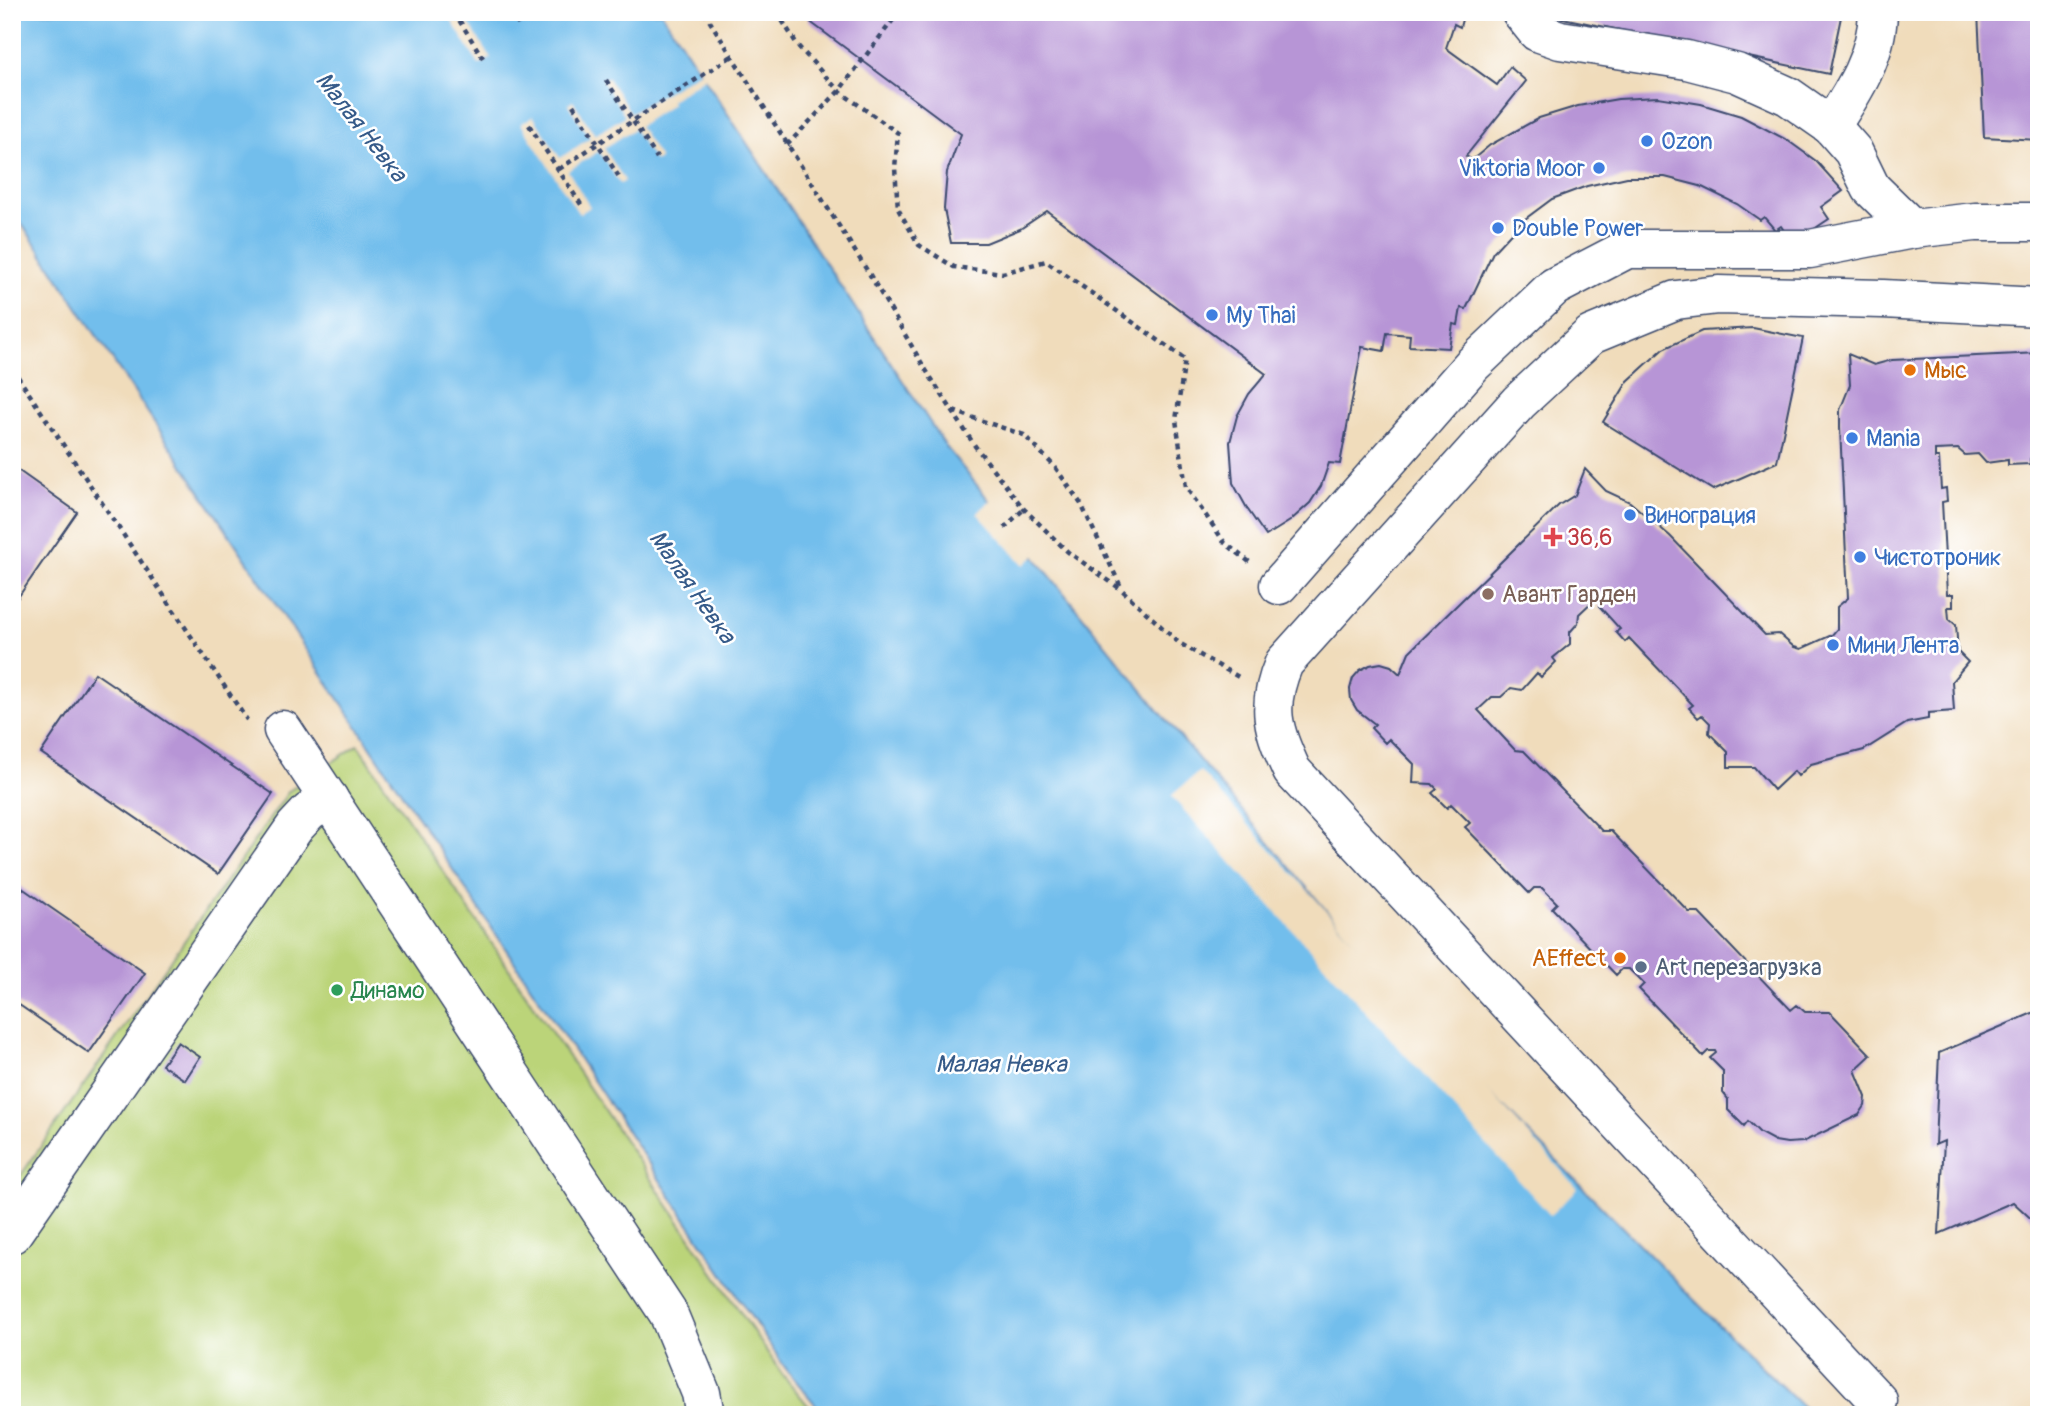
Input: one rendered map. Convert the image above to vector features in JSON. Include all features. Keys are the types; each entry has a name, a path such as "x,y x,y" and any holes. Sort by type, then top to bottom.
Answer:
{"lane":[{"path":"1521,12 1536,32 1560,40 1687,61 1737,73 1788,96 1831,126 1853,152 1871,188 1913,229"},
{"path":"1831,126 1855,89 1870,58 1878,12"},
{"path":"1279,585 1472,365 1553,287 1628,249 1810,249 1913,229 1975,222 2039,222"},
{"path":"1878,1401 1293,771 1276,735 1274,687 1284,663 1519,402 1591,335 1676,300 1718,295 1883,299 2039,307"},
{"path":"283,730 668,1313 701,1392 705,1415"},
{"path":"12,1234 295,827 309,812 329,799"}],"path":[{"path":"462,12 455,14 483,58"},
{"path":"511,12 521,29"},
{"path":"704,12 857,253 975,446 1024,509 1068,552 1122,590 1179,643 1251,688"},
{"path":"777,12 798,46 839,91 898,133 895,168 898,209 919,245 954,267 1003,273 1046,261 1185,359 1176,420 1186,486 1225,542 1279,585"},
{"path":"787,146 839,91 899,12"},
{"path":"559,169 732,56"},
{"path":"606,80 657,158"},
{"path":"572,105 621,180"},
{"path":"529,125 582,206"},
{"path":"12,368 263,744 283,730"},
{"path":"953,411 1024,435 1047,459 1081,504 1122,590"},
{"path":"1004,528 1024,509"}],"green space":[{"name":"Динамо","path":"358,745 782,1374 816,1415 12,1415 12,1188 289,791"}],"water":[{"name":"Малая Невка","path":"12,12 661,12 946,447 1185,743 1427,1030 1811,1415 824,1415 786,1369 12,209"}],"pier":[{"path":"446,12 476,12 466,19 491,58 479,65"},
{"path":"703,70 707,76 639,126 660,159 655,162 634,129 604,148 625,181 620,184 599,151 568,171 590,207 579,214 521,124 533,116 560,158 590,138 568,104 573,101 595,135 625,116 602,80 607,77 631,113"},
{"path":"993,499 1037,554 1024,565 977,513"},
{"path":"1200,771 1578,1189 1550,1215 1171,796"}],"building":[{"path":"807,12 1464,12 1460,27 1454,24 1446,48 1497,85 1510,67 1526,81 1466,156 1472,160 1490,145 1539,118 1578,106 1618,99 1658,97 1701,104 1741,116 1787,140 1816,161 1843,191 1821,207 1829,219 1793,243 1781,226 1775,230 1764,217 1760,220 1737,204 1700,186 1665,177 1627,177 1587,186 1552,199 1521,222 1493,252 1466,309 1461,308 1458,325 1453,324 1449,348 1409,346 1410,335 1387,333 1384,351 1362,347 1340,464 1329,463 1321,486 1310,503 1290,521 1266,536 1233,483 1230,442 1237,416 1249,394 1266,374 1047,211 1020,229 986,243 951,243 944,209 947,172 961,134 809,21"},
{"path":"1559,12 1842,12 1829,74 1558,17"},
{"path":"1978,12 2039,12 2039,140 1984,137"},
{"path":"1753,328 1803,338 1777,462 1713,490 1603,422 1628,381 1663,349 1702,331"},
{"path":"2039,353 2039,458 2030,459 2030,464 2008,465 2008,460 1986,463 1978,454 1965,455 1958,449 1935,450 1935,458 1939,458 1941,489 1946,488 1947,501 1942,502 1947,594 1953,594 1953,607 1948,607 1949,619 1956,625 1958,652 1968,662 1952,681 1954,711 1928,713 1928,719 1907,723 1864,750 1811,764 1798,776 1794,771 1774,790 1754,767 1728,767 1728,752 1709,733 1710,723 1702,715 1698,718 1689,708 1693,705 1629,638 1625,642 1616,632 1620,629 1599,606 1601,603 1596,598 1579,614 1578,623 1570,632 1570,644 1553,658 1556,662 1541,677 1537,673 1522,690 1511,688 1501,697 1492,697 1478,710 1515,750 1524,751 1602,831 1611,831 1689,912 1698,912 1791,1010 1797,1005 1805,1012 1830,1012 1871,1055 1855,1070 1866,1097 1865,1106 1859,1115 1803,1142 1775,1141 1760,1133 1748,1121 1744,1126 1728,1110 1728,1099 1723,1093 1723,1071 1710,1058 1715,1051 1708,1051 1703,1056 1639,989 1644,984 1629,969 1622,969 1616,975 1552,908 1557,903 1542,888 1534,888 1529,893 1465,827 1470,823 1451,804 1447,808 1432,793 1437,789 1432,784 1413,783 1414,764 1389,739 1385,743 1371,728 1375,724 1357,710 1351,700 1353,678 1360,670 1381,663 1391,666 1400,674 1409,652 1559,505 1575,495 1585,469 1606,491 1630,502 1670,536 1765,635 1779,634 1794,647 1801,649 1832,635 1837,629 1837,607 1848,598 1840,410 1850,385 1848,354 1874,365 1892,360"},
{"path":"12,466 77,512 12,606"},
{"path":"95,673 273,794 218,874 41,753"},
{"path":"12,881 145,973 89,1053 12,1000"},
{"path":"2035,1012 2039,1016 2039,1226 2013,1202 1939,1234 1944,1141 1935,1145 1939,1053"},
{"path":"178,1042 200,1057 185,1080 162,1065"}],"place":[{"name":"Ozon","path":"1647,141"},
{"name":"Viktoria Moor","path":"1599,168"},
{"name":"Double Power","path":"1498,228"},
{"name":"My Thai","path":"1212,315"},
{"name":"Мыс","path":"1910,370"},
{"name":"Mania","path":"1852,438"},
{"name":"Винограция","path":"1630,515"},
{"name":"36,6","path":"1553,537"},
{"name":"Чистотроник","path":"1860,557"},
{"name":"Авант Гарден","path":"1488,594"},
{"name":"Мини Лента","path":"1833,645"},
{"name":"AEffect","path":"1620,958"},
{"name":"Art перезагрузка","path":"1641,967"},
{"name":"Динамо","path":"337,990"}]}
